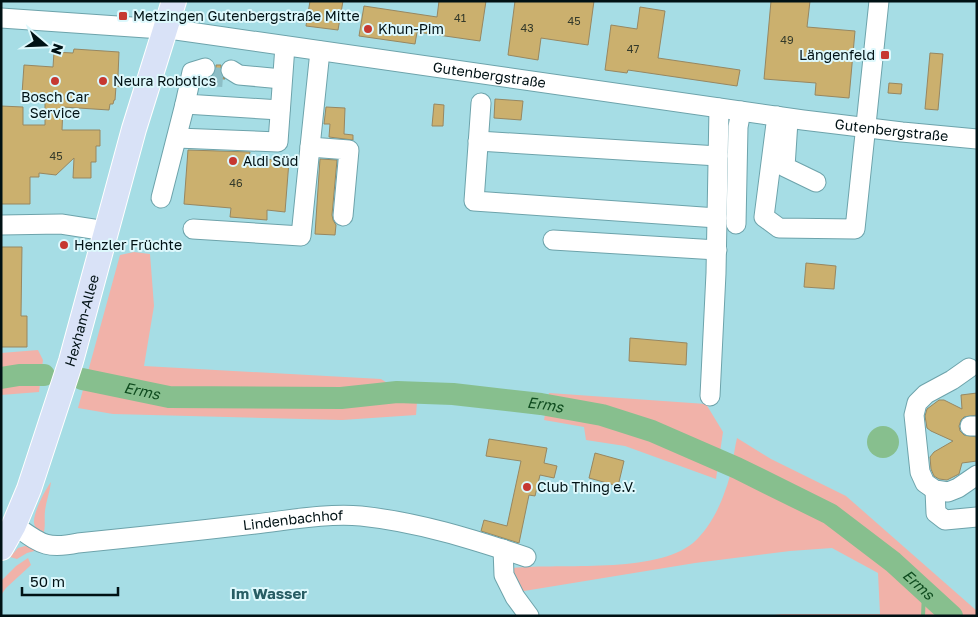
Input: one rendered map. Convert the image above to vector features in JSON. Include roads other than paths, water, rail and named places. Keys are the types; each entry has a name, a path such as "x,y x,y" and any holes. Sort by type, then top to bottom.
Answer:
{"main road":[{"name":"Hexham-Allee","path":"1,548 14,525 28,489 70,361 134,130 174,1"}],"street":[{"path":"783,117 764,217 779,228 855,229 880,1"},
{"name":"Gutenbergstraße","path":"1,18 166,29 783,117 866,128 977,139"},
{"path":"177,138 278,142 285,46"},
{"path":"193,229 300,236 320,51"},
{"path":"160,198 185,104 200,72"},
{"path":"233,74 282,79"},
{"path":"481,103 474,201 717,218"},
{"path":"185,104 280,110"},
{"path":"710,396 717,218 718,108"},
{"path":"736,224 738,127 741,111"},
{"path":"783,117 785,167 816,182"},
{"path":"478,141 718,156"},
{"path":"310,147 349,150 344,216"},
{"path":"1,225 61,224 106,230"},
{"path":"553,240 716,250"},
{"path":"969,368 926,394 917,403 914,414 920,472 925,483 935,490 948,492 958,488 977,475"},
{"path":"935,490 936,513 945,520 977,517"},
{"name":"Lindenbachhof","path":"14,525 42,544 62,547 88,542 300,519 346,516 408,522 526,557"},
{"path":"503,550 504,576 515,597 530,616"}],"waterway":[{"name":"Erms","path":"1,378 19,375 44,375"},
{"name":"Erms","path":"82,379 169,397 341,398 397,392 453,394 541,404 602,415 652,431 737,468 830,514 893,562 952,616"},
{"path":"923,616 924,592"}],"tunnel":[{"path":"204,76 230,78"}],"place":[{"name":"Metzingen Gutenbergstraße Mitte","path":"123,16"},
{"name":"Khun-Pim","path":"368,29"},
{"name":"Längenfeld","path":"885,55"},
{"name":"Bosch Car Service","path":"55,81"},
{"name":"Neura Robotics","path":"103,81"},
{"name":"Aldi Süd","path":"233,161"},
{"name":"Henzler Früchte","path":"64,245"},
{"name":"Club Thing e.V.","path":"527,487"}],"district":[{"name":"Im Wasser","path":"269,594"}]}
